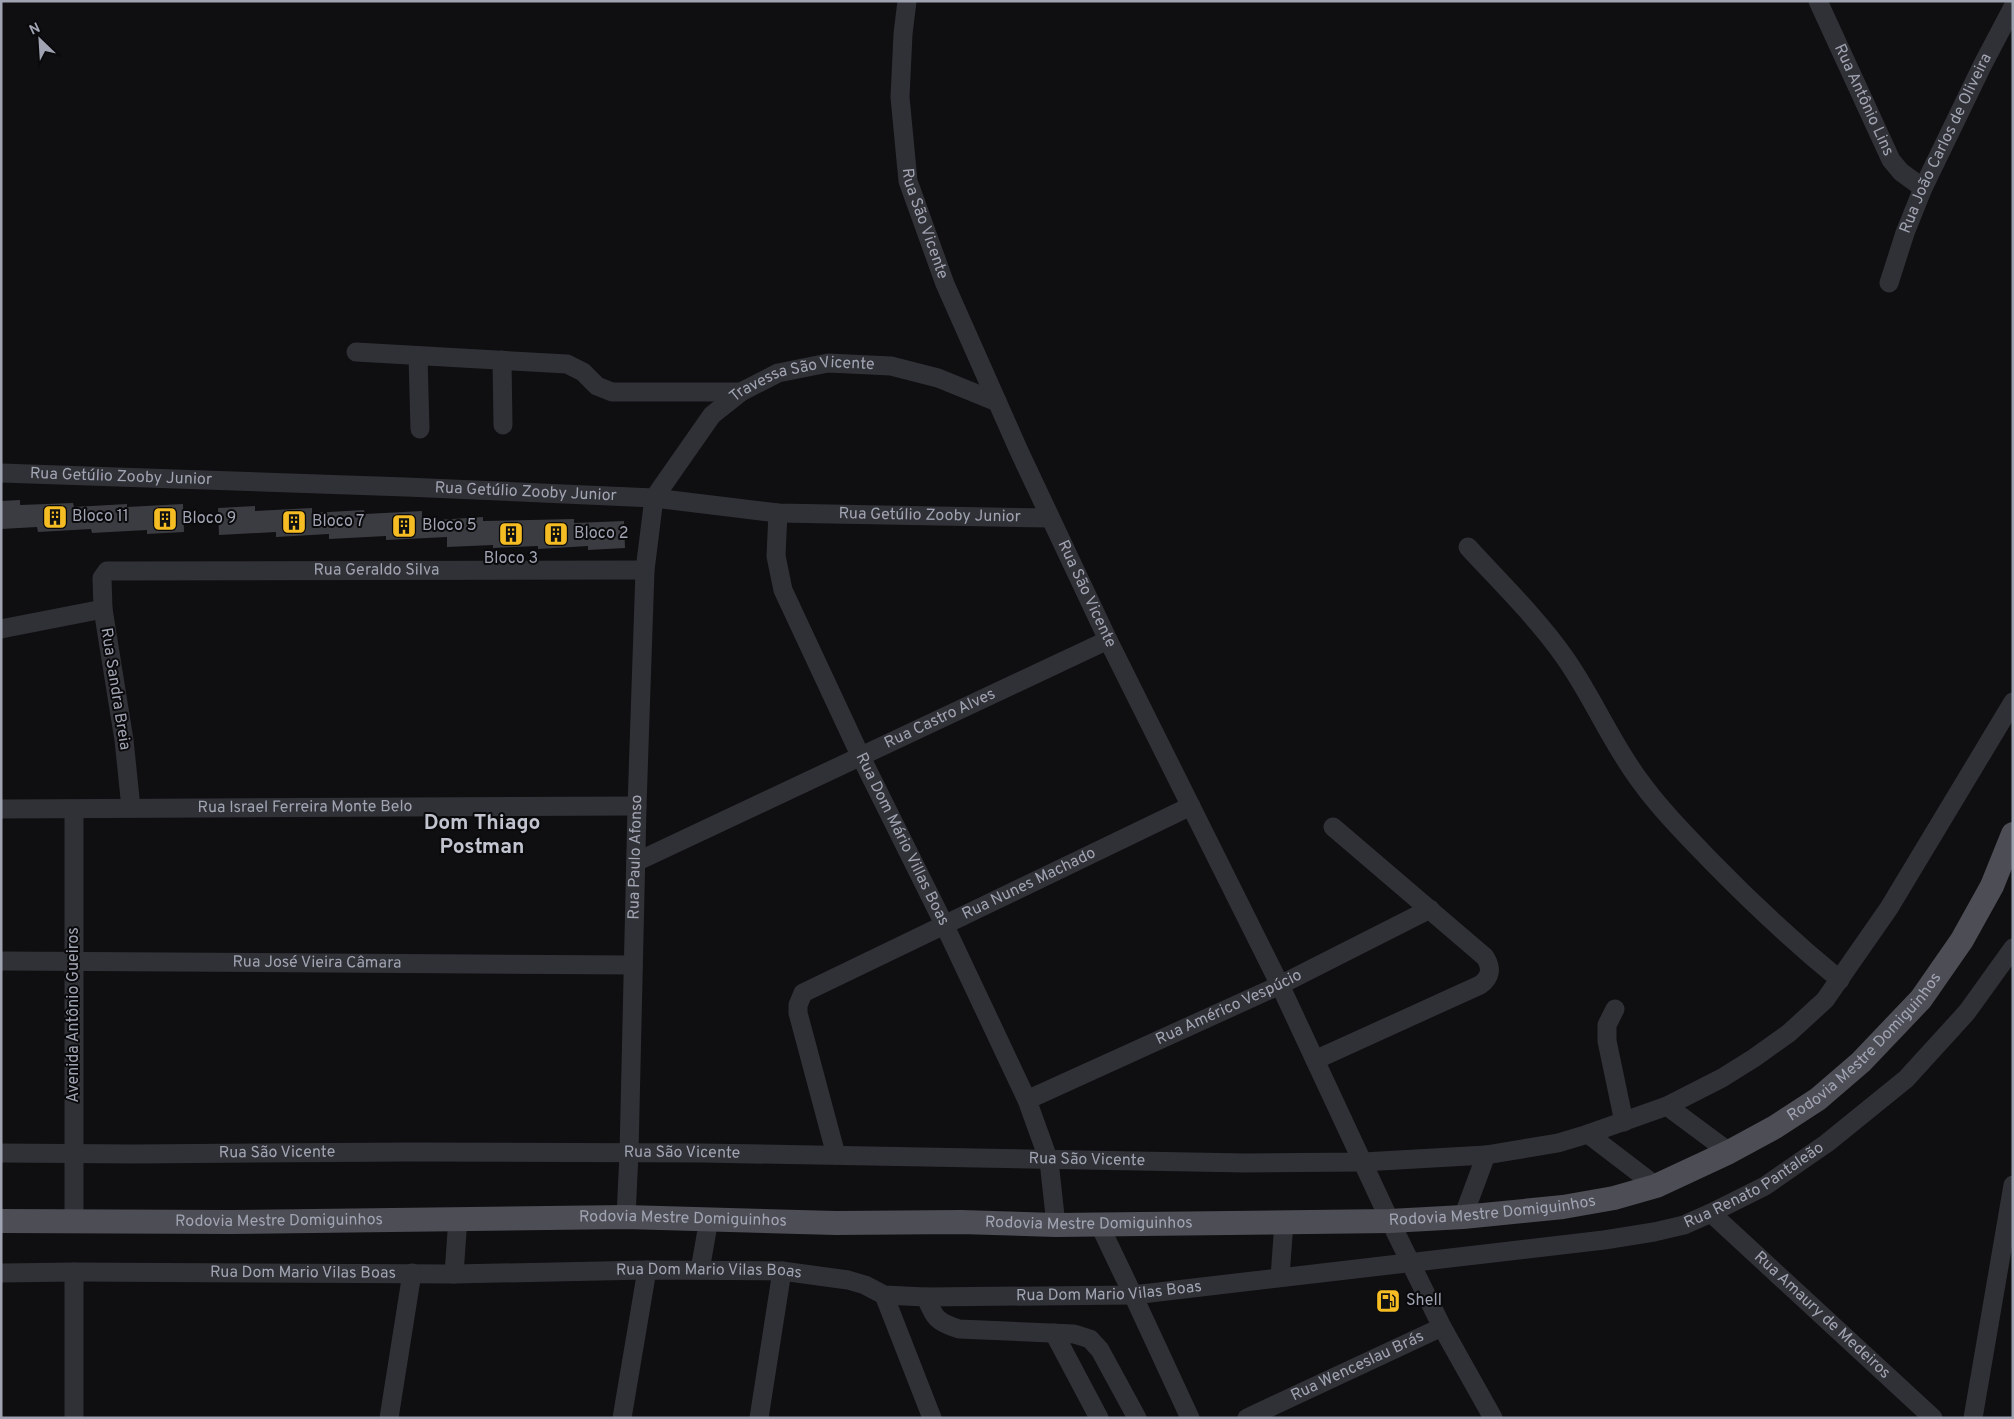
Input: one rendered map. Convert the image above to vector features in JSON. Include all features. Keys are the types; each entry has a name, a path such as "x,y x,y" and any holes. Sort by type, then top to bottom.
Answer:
{"main road":[{"name":"Rodovia Mestre Domiguinhos","path":"1,1221 230,1222 626,1217 836,1223 961,1222 1056,1225 1390,1221 1463,1217 1563,1207 1614,1198 1656,1186 1730,1152 1775,1127 1818,1099 1860,1062 1921,999 1962,940 1992,886 2013,834"}],"street":[{"name":"Rua São Vicente","path":"907,1 903,34 900,97 908,181 945,284 1049,518 1280,985 1390,1221 1442,1327 1493,1418"},
{"name":"Rua Antônio Lins","path":"1818,1 1891,160 1901,172 1924,188"},
{"name":"Rua João Carlos de Oliveira","path":"1889,283 1905,233 1924,188 1983,64 2013,7"},
{"path":"356,352 567,364 582,372 597,386 612,392 741,392"},
{"path":"418,356 420,429"},
{"path":"502,360 503,425"},
{"name":"Travessa São Vicente","path":"654,498 712,415 741,392 778,372 828,362 890,366 938,378 997,402"},
{"name":"Rua Getúlio Zooby Junior","path":"1,473 406,487 654,498 778,513 1049,518"},
{"name":"Rua Paulo Afonso","path":"626,1217 637,806 646,570 654,498"},
{"name":"Rua Dom Mário Villas Boas","path":"778,513 776,556 783,590 860,755 944,924 1027,1100 1049,1161 1056,1225"},
{"path":"1468,547 1563,654 1620,751 1655,800 1748,900 1803,950 1840,980"},
{"name":"Rua Geraldo Silva","path":"107,572 646,570"},
{"name":"Rua Sandra Breia","path":"107,572 102,578 103,609 124,740 131,808"},
{"path":"1,629 103,609"},
{"name":"Rua Castro Alves","path":"636,862 1108,640"},
{"path":"1363,1162 1486,1155 1528,1149 1588,1134 1667,1106 1722,1078 1782,1038 1825,1000 1840,980 1889,908 2013,702"},
{"name":"Rua Israel Ferreira Monte Belo","path":"1,809 637,806"},
{"name":"Rua Nunes Machado","path":"836,1156 798,1013 803,993 1191,806"},
{"name":"Avenida Antônio Gueiros","path":"74,809 74,1220"},
{"path":"1315,1060 1480,985 1490,974 1490,968 1485,957 1333,827"},
{"name":"Rua Américo Vespúcio","path":"1027,1100 1280,985 1430,910"},
{"name":"Rua Renato Pantaleão","path":"1411,1264 1638,1235 1684,1225 1764,1186 1827,1143 1906,1080 1967,1012 2013,948"},
{"name":"Rua José Vieira Câmara","path":"1,961 634,965"},
{"path":"1615,1009 1607,1024 1607,1041 1624,1122"},
{"path":"1667,1106 1730,1152"},
{"path":"1588,1134 1656,1186"},
{"name":"Rua São Vicente","path":"1,1153 629,1153 1049,1161 1363,1162"},
{"path":"1463,1217 1486,1155"},
{"path":"1973,1418 2013,1185"},
{"name":"Rua Amaury de Medeiros","path":"1712,1213 1933,1418"},
{"path":"454,1274 458,1218"},
{"path":"700,1270 709,1219"},
{"path":"1280,1277 1284,1222"},
{"path":"1098,1224 1190,1418"},
{"name":"Rua Dom Mario Vilas Boas","path":"1,1273 454,1274 648,1270 782,1271 848,1280 865,1285 884,1295 926,1297 1133,1295 1280,1277 1411,1264"},
{"path":"622,1418 648,1270"},
{"path":"758,1418 782,1271"},
{"path":"74,1272 74,1418"},
{"path":"389,1418 412,1273"},
{"path":"884,1295 932,1418"},
{"path":"926,1297 932,1312 943,1324 959,1328 1074,1334 1090,1339 1100,1350 1137,1418"},
{"name":"Rua Wenceslau Brás","path":"1247,1418 1442,1327"},
{"path":"1054,1332 1100,1418"}],"building":[{"path":"20,500 20,505 73,503 74,507 127,504 127,507 183,504 184,532 147,534 147,530 92,533 91,529 38,532 37,527 1,529 1,501"},
{"path":"255,506 255,511 312,508 312,513 364,510 365,514 422,511 422,521 483,517 483,521 574,519 574,523 624,521 625,548 588,550 588,546 538,549 538,546 493,548 493,545 447,547 447,537 386,540 386,536 329,539 329,534 276,537 276,532 219,535 218,508"}],"place":[{"name":"Bloco 11","path":"55,517"},
{"name":"Bloco 9","path":"165,519"},
{"name":"Bloco 7","path":"294,522"},
{"name":"Bloco 5","path":"404,526"},
{"name":"Bloco 3","path":"511,534"},
{"name":"Bloco 2","path":"556,534"},
{"name":"Shell","path":"1388,1301"}],"district":[{"name":"Dom Thiago Postman","path":"482,835"}]}
